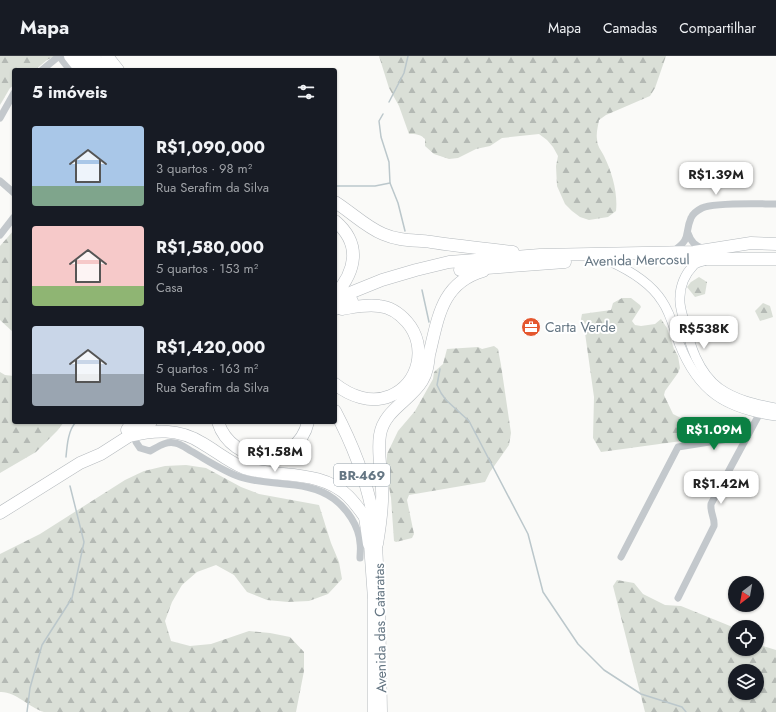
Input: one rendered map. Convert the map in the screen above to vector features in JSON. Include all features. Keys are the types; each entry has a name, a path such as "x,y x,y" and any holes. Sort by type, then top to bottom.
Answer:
{"highway":[{"path":"70,56 79,68"},
{"path":"82,56 96,60 114,68"},
{"path":"96,60 102,68"},
{"path":"337,203 350,211 365,224 382,234 402,241 422,241 540,255"},
{"path":"337,223 347,235 353,258 349,276 337,292"},
{"name":"Avenida Mercosul","path":"498,267 571,261 609,261 708,255 751,243 776,244"},
{"name":"Avenida Mercosul","path":"540,255 671,252 776,259"},
{"path":"337,299 382,280 449,262 540,255"},
{"path":"337,309 366,295 418,278 450,270 498,267"},
{"path":"373,544 380,526 382,490 379,436 382,426 391,412 422,382 426,373 436,321 447,296 463,280 476,273 498,267"},
{"path":"337,310 366,305 391,309 402,316 413,331 418,343 419,355 417,367 412,378 404,387 388,397 377,399 359,397 347,392 337,385"},
{"name":"BR-469","path":"337,415 356,455 360,469 373,516 373,544"},
{"path":"0,513 80,463 90,459 128,429 144,424"},
{"path":"219,424 225,436 237,448 247,454 264,457 281,454 291,448 303,435 307,424"},
{"name":"BR-469","path":"333,424 353,468 373,544"},
{"path":"128,429 176,432 196,439 228,460 251,470 300,476 317,479 331,484 342,492 365,517"}],"main road":[{"path":"708,255 693,265 686,275 680,297 681,309 690,342 697,360 705,373 718,387 736,398 776,416"},
{"path":"609,261 627,269 638,277 651,288 661,300 668,312 688,362 698,378 712,394 732,405 761,410 776,408"},
{"name":"Avenida das Cataratas","path":"373,544 373,712"},
{"name":"Avenida das Cataratas","path":"373,544 380,603 382,712"}],"street":[{"path":"44,68 59,56 68,68"},
{"path":"0,118 12,97"},
{"path":"0,181 12,191"},
{"path":"671,252 684,244 688,233 689,223 693,214 703,207 720,205 776,204"},
{"path":"0,235 12,220"},
{"path":"688,233 690,240 708,255"},
{"path":"678,598 714,526 715,520 710,512 711,504 761,410"},
{"path":"128,429 140,448 150,451 166,442 178,444 238,476 253,480 308,487 328,495 335,499 347,512 354,523 360,544 360,558"},
{"path":"621,557 678,447 747,436"}],"green space":[{"path":"0,56 55,56 47,60 37,68 12,68 12,86 0,105"},
{"path":"379,56 666,56 655,88 650,96 606,115 599,120 597,141 612,176 616,197 616,211 608,217 589,220 580,217 565,204 557,186 556,166 558,156 547,140 539,134 502,138 490,146 476,149 458,158 449,159 434,154 425,146 425,139 423,137 409,134 399,106 389,88"},
{"path":"12,232 12,331 0,320 0,246"},
{"path":"699,277 707,282 705,294 695,297 687,287 691,282"},
{"path":"622,298 631,298 641,307 632,321 635,325 641,326 655,324 661,319 667,328 678,356 680,368 664,395 673,414 689,422 700,425 702,431 696,439 601,452 593,438 594,397 585,333 581,319 582,314 611,310 613,303"},
{"path":"763,303 770,306 773,317 760,321 755,311"},
{"path":"494,346 498,349 501,365 511,433 509,445 490,472 485,482 409,495 407,500 414,534 412,538 396,542 394,541 391,498 386,470 387,454 398,431 415,411 433,379 434,372 443,364 447,349 478,347 482,349"},
{"path":"0,372 5,375 12,376 12,424 62,424 36,452 0,473"},
{"path":"186,465 206,468 241,487 259,494 319,505 331,543 339,562 342,579 328,594 309,601 288,602 267,600 247,592 234,575 216,565 197,572 182,585 172,602 165,621 171,641 190,646 211,644 249,631 290,637 304,652 304,671 296,712 44,712 11,694 0,692 0,554 40,534 125,480 144,471 165,466"},
{"path":"617,580 634,583 643,594 665,605 681,606 728,625 728,656 764,656 764,646 776,650 776,712 645,712 613,586"}],"waterway":[{"path":"389,102 404,73 408,56"},
{"path":"383,114 379,121 381,137 389,162 390,183 398,203 405,231"},
{"path":"337,186 375,186 390,183"},
{"path":"422,290 429,322"},
{"path":"440,369 437,385 441,393 446,400 469,421 528,534 543,592 578,644 604,670 641,694 682,707 686,712"},
{"path":"66,457 67,443 74,424"},
{"path":"27,712 30,688 42,645 72,598 84,542 70,486"}],"place":[{"name":"Carta Verde","path":"531,327"}]}
